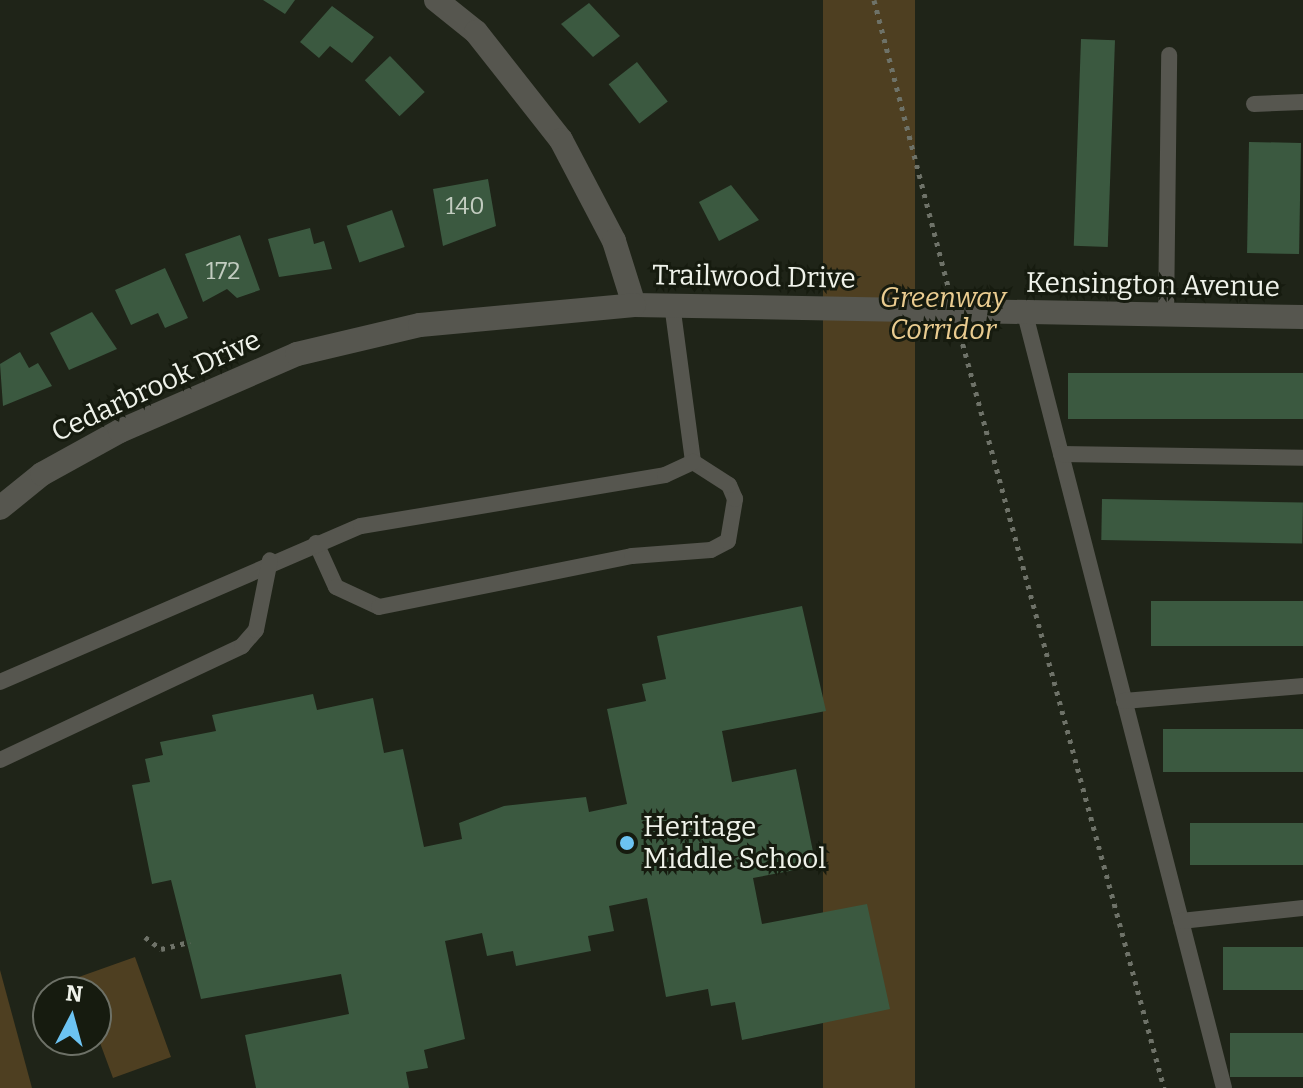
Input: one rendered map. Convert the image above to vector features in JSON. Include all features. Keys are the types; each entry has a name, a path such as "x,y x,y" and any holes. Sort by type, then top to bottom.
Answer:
{"street":[{"name":"Trailwood Drive","path":"436,0 476,32 561,140 614,241 634,305 954,311"},
{"name":"Cedarbrook Drive","path":"0,508 42,474 120,431 297,354 420,325 634,305"},
{"name":"Kensington Avenue","path":"954,311 1303,317"}],"lane":[{"path":"1166,316 1169,55"},
{"path":"1254,104 1303,102"},
{"path":"316,543 336,587 379,607 632,556 711,550 728,541 735,499 729,485 693,462 672,304"},
{"path":"1025,314 1224,1088"},
{"path":"1061,454 1303,458"},
{"path":"0,682 270,560 361,526 665,475 693,462"},
{"path":"0,760 242,646 256,630 270,560"},
{"path":"1124,701 1303,686"},
{"path":"1181,921 1303,908"}],"path":[{"path":"874,0 954,311 1164,1088"},
{"path":"145,937 161,949 190,942"}],"green space":[{"path":"823,0 915,0 915,1088 823,1088"},
{"path":"135,957 171,1057 113,1078 105,1056 112,1056 112,976 82,976"},
{"path":"0,970 32,1088 0,1088"}],"building":[{"path":"263,0 295,0 285,14"},
{"path":"589,3 620,36 593,57 561,24"},
{"path":"332,6 374,37 352,63 330,46 319,58 300,42"},
{"path":"1081,39 1115,40 1108,247 1074,246"},
{"path":"390,56 425,92 400,116 365,80"},
{"path":"637,62 668,101 639,124 609,84"},
{"path":"1249,142 1301,143 1299,254 1247,253"},
{"path":"488,179 496,226 443,246 433,189"},
{"path":"731,185 759,220 719,241 699,202"},
{"path":"392,210 405,247 359,263 347,226"},
{"path":"310,228 314,244 324,241 332,269 279,277 268,239"},
{"path":"240,235 260,290 237,298 227,289 203,302 185,254"},
{"path":"165,268 188,318 165,328 158,313 131,325 115,290"},
{"path":"92,312 117,349 69,370 50,333"},
{"path":"20,352 29,368 38,363 52,386 3,406 0,364"},
{"path":"1068,373 1303,373 1303,419 1068,419"},
{"path":"1102,499 1303,503 1302,544 1101,540"},
{"path":"1151,601 1303,601 1303,646 1151,646"},
{"name":"Heritage Middle School","path":"802,606 826,711 722,731 732,782 796,769 816,866 753,878 762,924 867,904 890,1009 742,1040 735,1002 711,1006 708,989 666,997 647,898 609,906 614,931 588,936 591,951 516,966 513,951 487,956 482,933 445,941 465,1039 424,1050 428,1068 406,1072 409,1088 256,1088 245,1035 349,1014 341,974 201,999 171,880 152,884 132,785 150,782 145,759 163,755 160,742 216,731 212,715 313,694 317,710 373,698 384,753 403,749 424,847 462,839 459,823 504,806 586,797 589,812 627,804 607,709 646,701 642,684 666,679 657,636"},
{"path":"1163,729 1303,729 1303,772 1163,772"},
{"path":"1190,823 1303,823 1303,865 1190,865"},
{"path":"1223,947 1303,947 1303,990 1223,990"},
{"path":"1230,1033 1303,1033 1303,1077 1230,1077"}],"place":[{"name":"Heritage Middle School","path":"627,843"}],"park label":[{"name":"Greenway Corridor","path":"943,314"}]}
